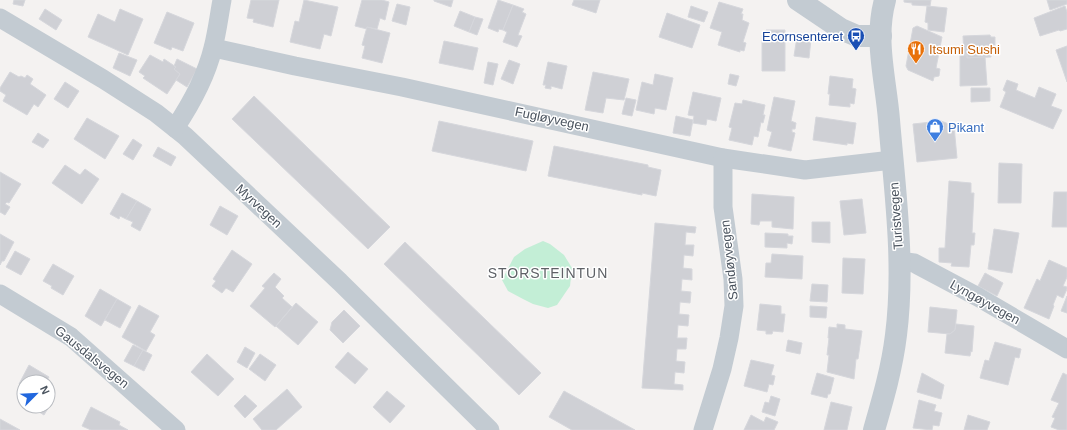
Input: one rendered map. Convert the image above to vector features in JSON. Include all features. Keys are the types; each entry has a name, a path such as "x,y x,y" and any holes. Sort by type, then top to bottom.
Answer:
{"street":[{"path":"175,128 188,109 203,78 214,48 222,0"},
{"path":"798,0 841,29 857,36 881,36"},
{"name":"Turistvegen","path":"874,430 886,386 895,341 899,290 899,261 892,160 881,50 882,14 885,0"},
{"name":"Myrvegen","path":"0,18 103,79 156,113 175,128 340,282 490,430"},
{"name":"Fugløyvegen","path":"214,48 309,69 402,87 723,158 805,170 892,160"},
{"name":"Sandøyvegen","path":"704,430 722,369 734,306 733,279 723,207 723,158"},
{"name":"Lyngøyvegen","path":"899,261 914,263 978,297 1067,349"},
{"name":"Gausdalsvegen","path":"0,294 71,337 176,430"}],"green space":[{"path":"543,241 550,244 564,255 572,268 570,286 557,305 548,308 533,304 508,291 502,280 514,257 525,249"}],"building":[{"path":"14,0 25,0 23,6 13,4"},
{"path":"251,0 279,0 273,27 253,22 254,19 247,18"},
{"path":"304,0 338,7 331,36 324,34 320,49 290,42 295,21 299,22"},
{"path":"362,0 382,0 389,2 385,20 380,18 377,29 367,27 367,29 355,26"},
{"path":"434,0 453,0 451,7"},
{"path":"498,0 513,5 503,30 499,29 498,32 488,28"},
{"path":"574,0 600,0 596,13 572,5"},
{"path":"904,0 931,0 930,6 912,5 912,3 904,2"},
{"path":"1047,0 1067,0 1067,4 1050,10"},
{"path":"719,2 743,9 741,14 743,14 742,20 749,23 743,42 746,43 744,51 740,50 740,52 718,45 722,32 710,28"},
{"path":"397,4 410,7 406,25 392,21"},
{"path":"513,5 524,9 522,12 526,14 518,35 522,36 517,47 503,42 507,32 503,30"},
{"path":"691,6 708,12 704,22 688,17"},
{"path":"927,6 947,8 944,32 928,30 928,23 925,22"},
{"path":"1065,6 1067,12 1067,29 1040,36 1034,18"},
{"path":"45,9 62,20 56,30 39,19"},
{"path":"120,9 143,19 128,55 88,37 98,14 115,22"},
{"path":"460,11 475,17 469,32 454,26"},
{"path":"167,12 194,23 183,51 172,47 171,50 154,43"},
{"path":"667,13 700,25 692,48 659,37"},
{"path":"475,17 483,19 477,35 469,32"},
{"path":"917,26 942,37 936,68 940,69 939,76 934,77 933,81 908,70 906,66 913,28"},
{"path":"367,27 390,33 382,63 362,58 365,46 362,45"},
{"path":"766,30 785,30 785,71 762,71 762,35 766,35"},
{"path":"990,35 991,37 995,37 995,50 991,50 991,57 967,58 967,55 964,55 963,36"},
{"path":"797,37 811,39 809,58 794,56"},
{"path":"444,41 478,48 473,70 439,63"},
{"path":"1067,46 1067,82 1056,50"},
{"path":"119,53 137,60 130,76 113,68"},
{"path":"150,55 163,62 164,59 176,67 174,69 180,74 167,94 143,78 145,76 139,72"},
{"path":"960,55 967,55 967,58 985,57 987,85 960,86"},
{"path":"177,59 197,69 187,87 176,80 180,74 174,69 176,67 174,66"},
{"path":"509,60 520,64 513,84 501,79"},
{"path":"488,62 498,64 493,85 484,83"},
{"path":"548,62 567,66 562,89 551,86 551,89 545,88 546,85 543,85"},
{"path":"10,72 19,77 21,76 25,78 27,75 33,79 30,84 46,95 38,107 34,104 27,115 3,101 6,95 0,91 0,88"},
{"path":"593,72 629,79 624,100 606,98 603,113 585,110"},
{"path":"655,74 673,78 666,110 655,108 654,114 636,110 642,82 653,85"},
{"path":"730,74 739,76 736,86 728,84"},
{"path":"830,76 853,79 852,88 856,89 854,104 850,103 850,107 829,105 830,94 828,94"},
{"path":"1007,80 1018,84 1016,90 1035,98 1039,87 1056,94 1051,106 1062,110 1053,129 1000,107 1006,92 1003,90"},
{"path":"65,82 79,91 68,108 54,99"},
{"path":"971,88 990,88 990,101 971,102"},
{"path":"693,92 721,98 716,121 707,119 706,125 693,123 694,116 688,115"},
{"path":"254,96 390,227 368,249 232,119"},
{"path":"774,97 795,101 791,121 796,123 795,129 792,129 792,132 795,133 791,151 768,146 772,132 767,130"},
{"path":"626,98 636,100 632,116 622,114"},
{"path":"743,100 765,105 763,123 761,122 758,137 754,136 752,145 729,140 732,128 729,127 735,103 742,104"},
{"path":"676,116 693,120 690,136 673,133"},
{"path":"816,117 856,123 853,144 847,143 847,145 813,140"},
{"path":"87,118 119,136 105,159 74,139"},
{"path":"439,121 533,141 526,171 432,151"},
{"name":"Pikant","path":"941,121 954,126 957,158 917,162 913,124"},
{"path":"38,133 49,140 43,148 32,142"},
{"path":"133,139 142,145 133,160 123,154"},
{"path":"554,146 648,165 648,167 661,170 656,196 642,193 642,195 548,176"},
{"path":"158,147 176,157 171,166 153,156"},
{"path":"999,163 1022,164 1021,203 998,203"},
{"path":"65,165 80,175 85,169 99,179 82,204 52,183"},
{"path":"0,172 21,184 9,203 7,202 5,204 10,207 5,215 0,212"},
{"path":"949,181 971,183 971,193 974,193 972,233 975,233 974,245 971,245 969,267 951,266 952,263 939,262 939,248 945,248"},
{"path":"1054,192 1067,192 1067,227 1052,227"},
{"path":"122,193 137,201 126,219 120,216 119,219 110,214"},
{"path":"752,194 794,197 793,229 772,227 772,221 760,221 759,225 751,224"},
{"path":"862,199 866,233 844,235 840,201"},
{"path":"137,201 151,209 140,231 131,226 133,222 126,219"},
{"path":"220,206 238,216 227,235 210,225"},
{"path":"812,222 830,222 830,243 812,242"},
{"path":"655,223 696,227 695,233 686,232 685,245 694,245 693,256 684,255 683,268 692,269 692,280 682,279 681,291 691,292 690,303 680,302 679,314 689,315 688,326 678,325 677,338 687,338 686,349 677,349 676,361 685,362 684,373 675,372 674,384 683,385 683,390 642,388"},
{"path":"994,229 1019,233 1012,273 988,269"},
{"path":"765,233 788,234 788,236 793,236 792,244 787,243 787,248 765,247"},
{"path":"0,234 14,242 4,261 2,261 0,265"},
{"path":"405,242 541,373 519,395 384,264"},
{"path":"232,250 252,264 233,292 226,288 222,293 212,286 216,281 213,279"},
{"path":"15,251 30,259 21,275 6,267"},
{"path":"772,254 803,256 802,279 765,277 766,263 771,263"},
{"path":"843,258 865,259 863,294 842,293"},
{"path":"1049,260 1067,268 1067,277 1063,286 1067,287 1067,289 1063,298 1057,295 1049,319 1024,308 1037,279 1040,281"},
{"path":"53,264 74,276 63,295 43,281"},
{"path":"274,273 281,279 275,287 284,296 282,298 292,307 275,327 250,306 265,288 262,286"},
{"path":"985,273 1003,283 997,296 978,286"},
{"path":"812,284 828,285 827,302 810,301"},
{"path":"100,289 117,299 101,326 85,316"},
{"path":"1067,296 1067,313 1061,311"},
{"path":"117,299 131,307 120,328 105,320"},
{"path":"296,303 318,322 298,345 276,326"},
{"path":"760,304 781,306 781,314 785,314 783,332 773,331 772,334 766,334 766,331 757,330"},
{"path":"139,305 159,316 150,332 155,335 146,351 122,337"},
{"path":"810,306 827,307 826,318 810,317"},
{"path":"930,307 957,310 955,330 950,334 928,332"},
{"path":"344,310 360,326 343,343 330,330 332,322"},
{"path":"837,324 845,325 845,329 862,331 858,359 856,359 854,379 827,372 829,355 827,355 829,327 837,328"},
{"path":"956,324 974,326 972,352 971,351 970,356 945,353 947,334 950,334 955,330"},
{"path":"788,340 802,343 800,354 786,351"},
{"path":"995,342 1021,349 1019,358 1015,357 1008,385 980,378 985,360 989,361"},
{"path":"133,345 143,350 134,366 124,361"},
{"path":"245,347 255,353 247,368 237,362"},
{"path":"143,350 152,355 144,371 134,366"},
{"path":"348,352 368,369 355,384 335,367"},
{"path":"207,354 234,379 218,396 191,372"},
{"path":"260,354 276,365 265,381 249,369"},
{"path":"751,360 774,365 771,375 775,376 773,385 769,384 767,392 744,386"},
{"path":"29,365 44,374 24,374"},
{"path":"817,373 834,378 830,394 828,394 827,398 811,394"},
{"path":"922,373 944,385 941,399 917,392"},
{"path":"1063,373 1067,375 1067,430 1059,430 1051,427 1055,418 1052,417 1059,403 1051,400"},
{"path":"287,389 302,407 276,430 262,430 253,419"},
{"path":"387,391 405,406 390,423 373,407"},
{"path":"564,391 635,430 572,430 549,417"},
{"path":"245,395 257,406 245,418 234,406"},
{"path":"771,396 780,399 775,416 762,412 765,402 769,403"},
{"path":"919,400 936,405 934,411 942,413 939,426 933,425 932,430 913,428"},
{"path":"831,402 852,407 847,430 824,430"},
{"path":"91,407 120,422 119,425 128,430 91,430 82,426"},
{"path":"751,415 764,422 766,417 778,422 774,430 744,430"},
{"path":"968,415 990,422 987,430 964,430"},
{"path":"0,419 20,430 0,430"}],"place":[{"name":"Ecornsenteret","path":"856,51"},
{"name":"Itsumi Sushi","path":"916,64"},
{"name":"Pikant","path":"935,142"}],"district":[{"name":"STORSTEINTUN","path":"548,273"}]}
